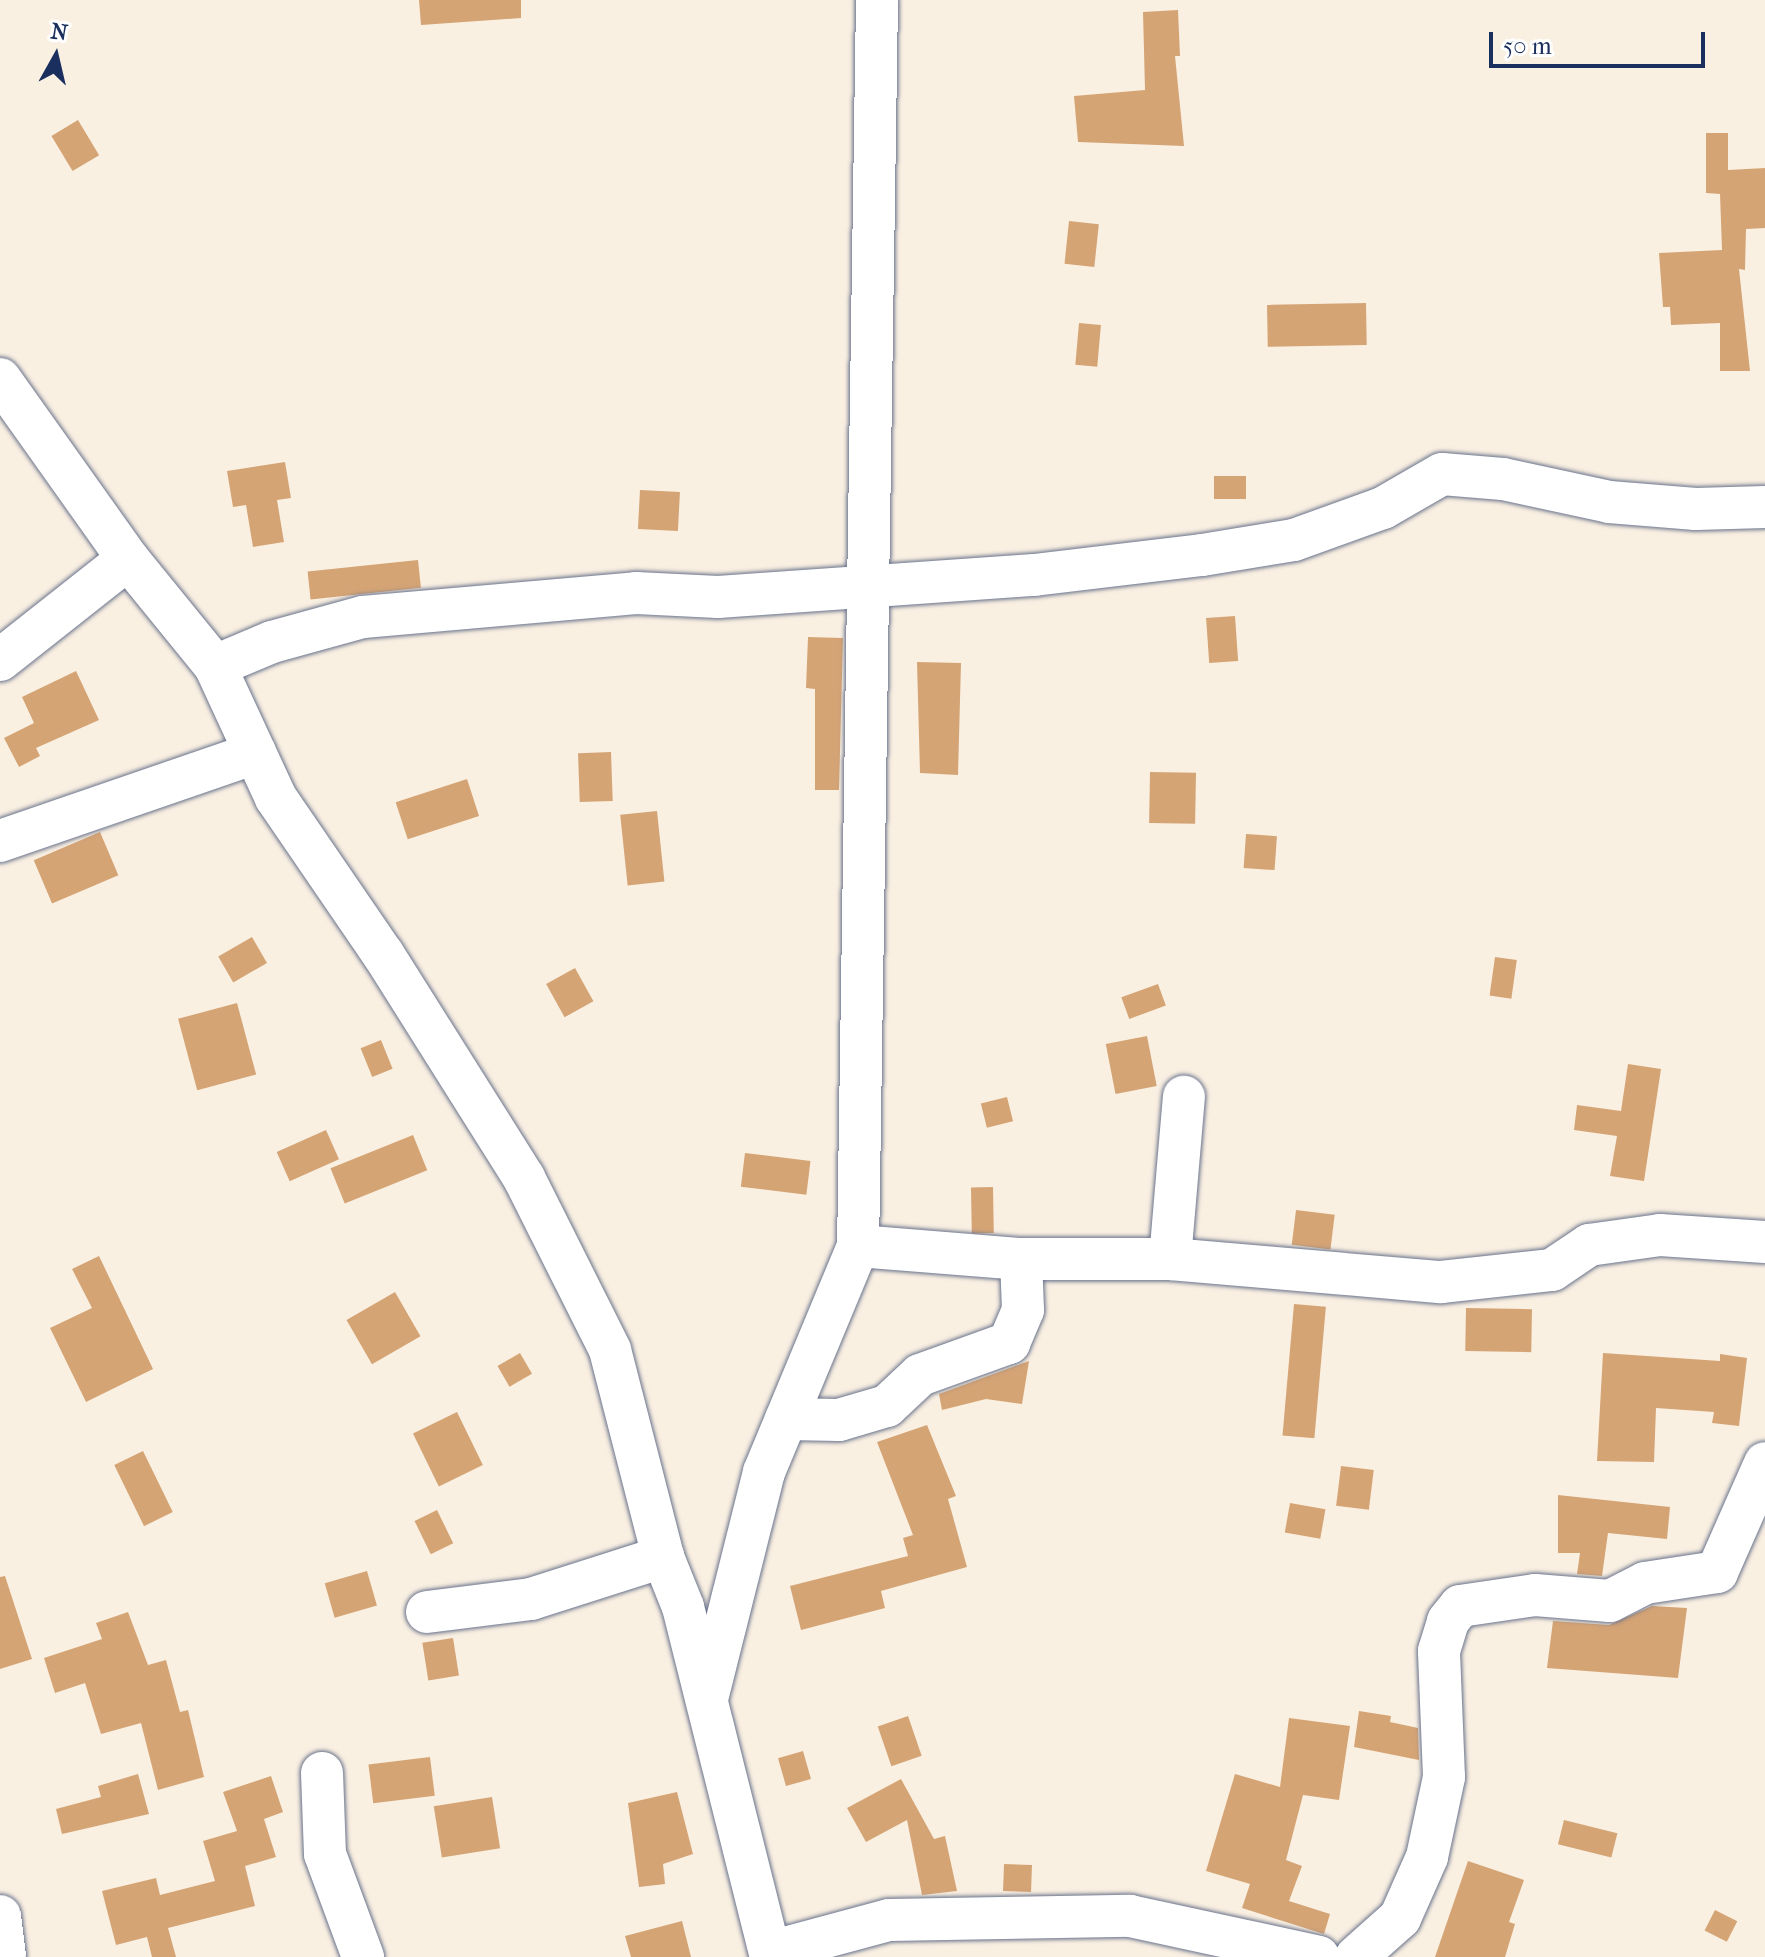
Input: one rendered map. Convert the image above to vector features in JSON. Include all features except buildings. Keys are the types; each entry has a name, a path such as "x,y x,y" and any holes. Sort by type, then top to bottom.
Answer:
{"street":[{"path":"706,1704 764,1472 858,1246 872,585 877,0"},
{"path":"0,379 128,559 215,666 276,798 383,954 524,1178 610,1350 663,1557 683,1607 770,1954 889,1920 980,1922 1130,1916 1239,1948 1319,1957"},
{"path":"215,666 272,642 363,617 636,593 718,597 1034,575 1294,540 1383,508 1442,474 1503,479 1609,502 1696,509 1765,507"},
{"path":"0,660 128,559"},
{"path":"0,841 255,753"},
{"path":"1170,1259 1184,1097"},
{"path":"858,1246 1021,1259 1170,1259 1441,1282 1552,1270 1589,1245 1660,1235 1765,1242"},
{"path":"786,1419 839,1420 887,1406 920,1375 1009,1343 1023,1310 1021,1259"},
{"path":"1356,1957 1400,1918 1427,1857 1444,1777 1439,1651 1448,1621 1460,1606 1535,1595 1610,1601 1645,1583 1717,1572 1765,1463"},
{"path":"427,1612 531,1599 663,1557"},
{"path":"322,1773 325,1854 363,1957"},
{"path":"0,1916 5,1957"}]}
